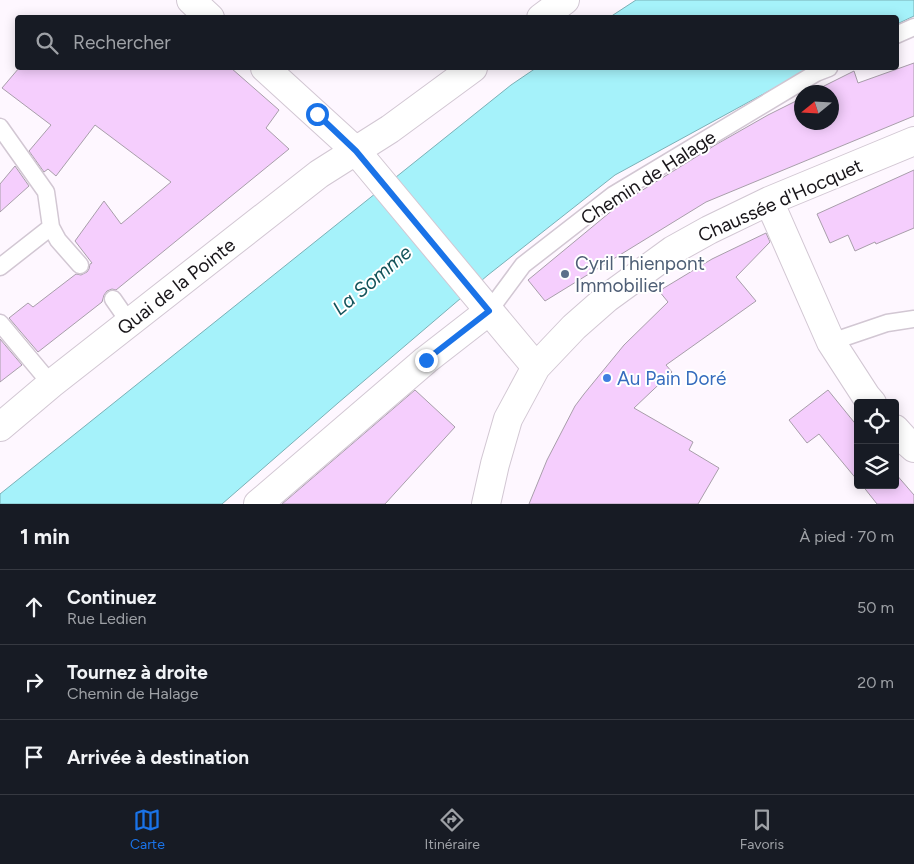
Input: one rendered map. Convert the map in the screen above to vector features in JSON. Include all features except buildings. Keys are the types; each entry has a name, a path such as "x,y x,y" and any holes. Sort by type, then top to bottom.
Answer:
{"street":[{"path":"190,0 207,15"},
{"path":"545,15 565,0"},
{"path":"267,70 356,151 536,367"},
{"name":"Quai de la Pointe","path":"0,427 318,174 390,129 471,70"},
{"name":"Chaussée d'Hocquet","path":"486,504 508,419 536,367 574,327 607,298 673,250 709,230 769,201 914,141"},
{"path":"769,201 831,342 869,399"},
{"name":"Chemin de Halage","path":"258,504 426,360 482,303"},
{"path":"899,433 914,448"}],"lane":[{"path":"899,34 914,27"},
{"name":"Chemin de Halage","path":"482,303 523,265 613,195 823,70"},
{"path":"0,127 46,192 51,227 58,240 80,265"},
{"path":"0,267 51,227"},
{"path":"113,299 130,322"},
{"path":"831,342 887,323 914,319"},
{"path":"0,323 52,384"}],"water":[{"path":"636,0 914,0 914,16 899,23 899,15 613,15"},
{"name":"La Somme","path":"533,70 807,70 615,175 488,275 222,504 0,504 0,494 511,85"}],"place":[{"name":"Cyril Thienpont Immobilier","path":"565,274"},
{"name":"Au Pain Doré","path":"607,378"}],"route":[{"path":"317,114 356,151 489,311 426,360"}]}
